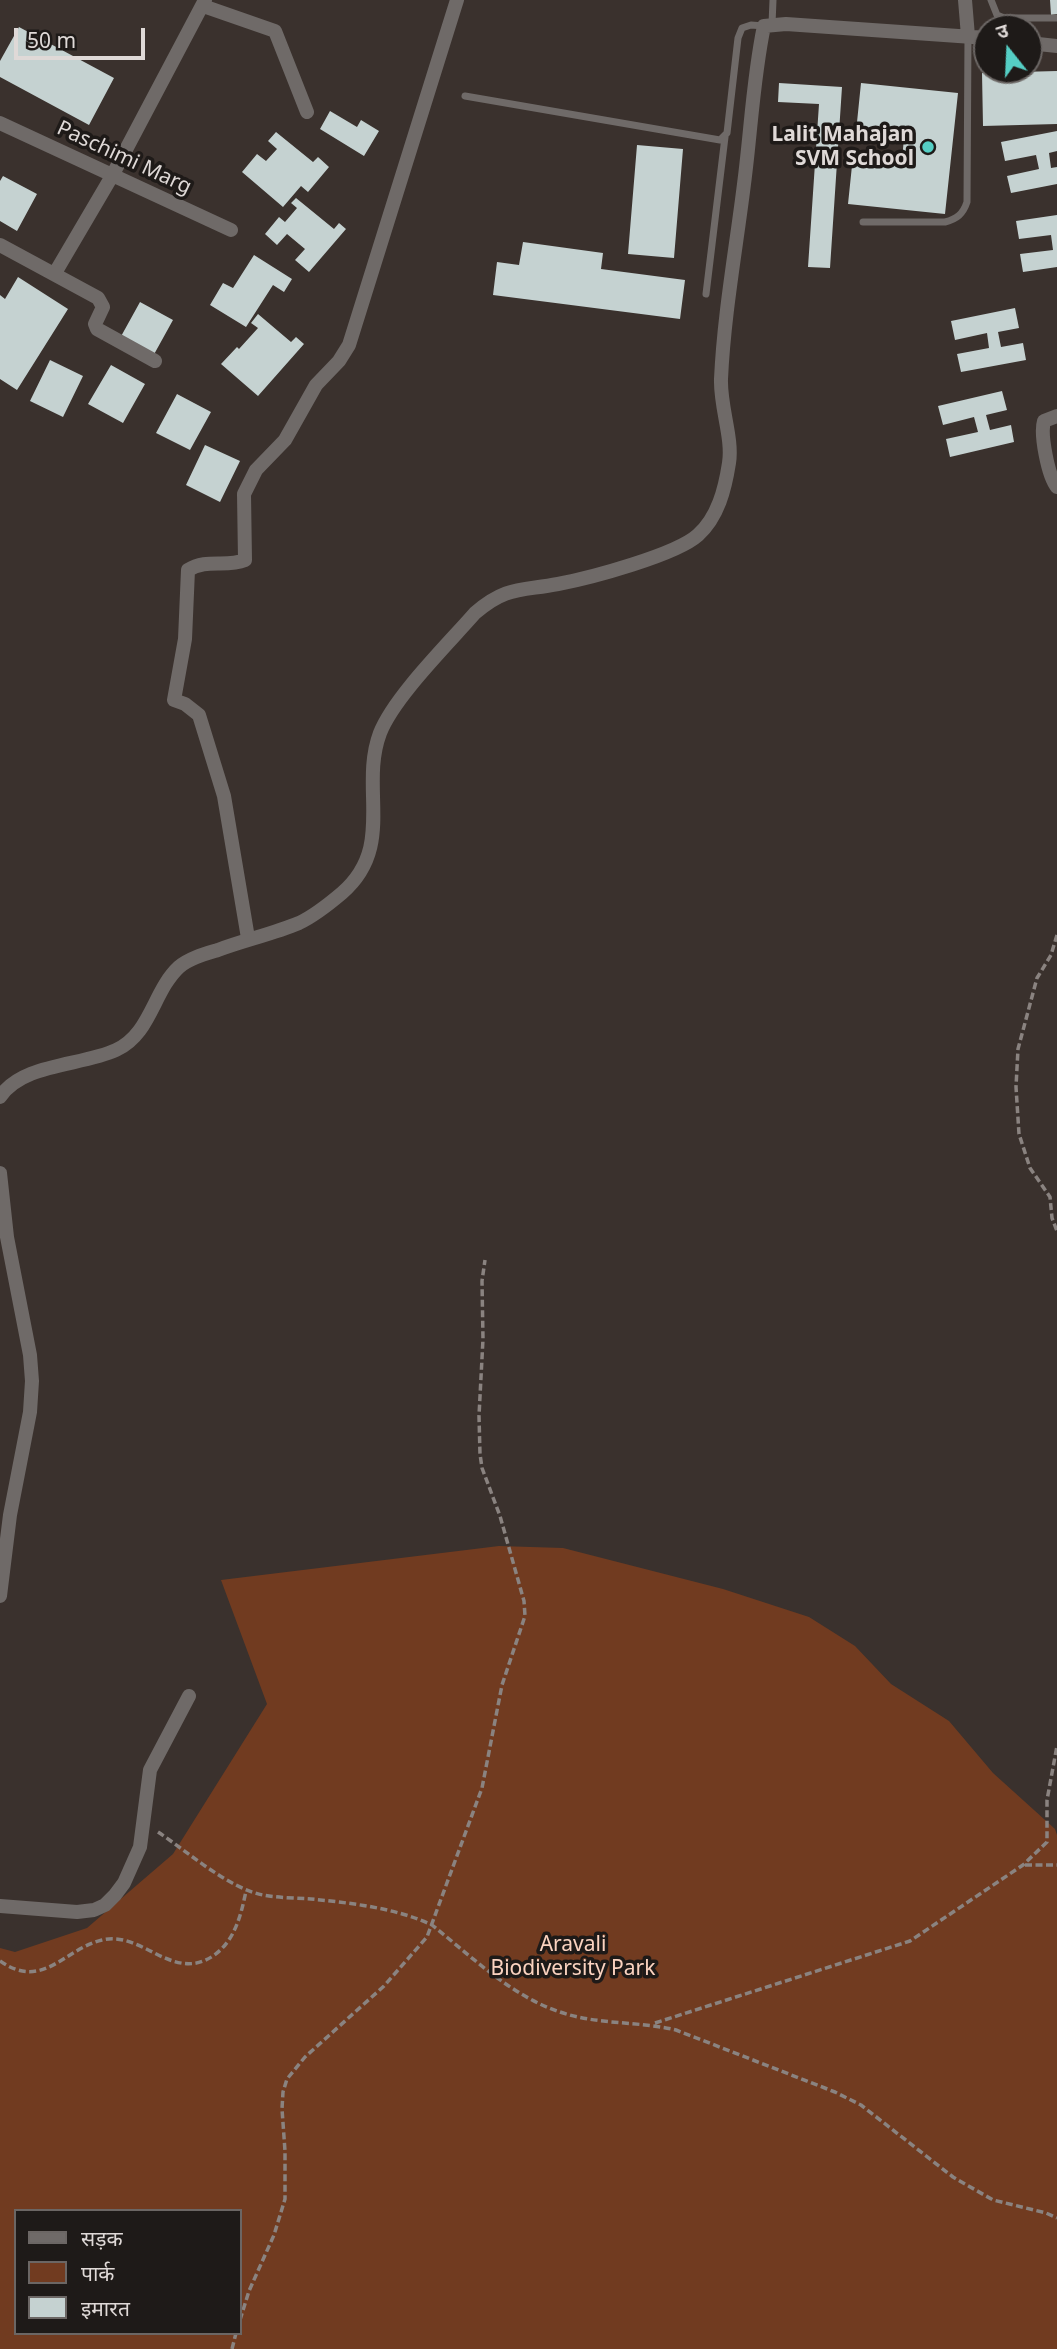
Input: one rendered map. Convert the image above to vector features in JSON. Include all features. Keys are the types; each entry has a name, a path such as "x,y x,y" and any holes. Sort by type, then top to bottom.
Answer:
{"street":[{"path":"248,939 224,796 203,726 199,715 185,704 174,700 185,639 188,570 198,564 237,563 245,560 244,494 256,470 285,440 316,385 339,361 349,345 457,0"},
{"path":"965,0 968,36"},
{"path":"55,273 112,176 204,3 275,31 307,112"},
{"path":"0,1097 19,1079 118,1049 135,1036 145,1023 160,992 180,966 304,920 355,881 369,856 373,837 373,767 380,734 388,716 485,604 508,591 578,579 669,551 698,535 710,522 725,486 729,459 722,407 723,354 751,135 758,53 768,25 973,37"},
{"name":"Paschimi Marg","path":"0,123 232,229"},
{"path":"0,245 101,300 103,307 95,324 97,329 155,361"},
{"path":"1057,415 1044,421 1043,425 1051,479 1057,487"},
{"path":"0,1173 7,1237 30,1354 32,1381 30,1412 10,1515 0,1596"},
{"path":"0,1906 77,1912 105,1905 124,1883 139,1847 150,1770 189,1696"}],"lane":[{"path":"706,294 737,38 742,28 768,25 773,0"},
{"path":"863,222 945,222 956,219 964,212 967,202 968,36"},
{"path":"465,96 716,141 725,136"}],"path":[{"path":"1057,935 1051,955 1037,978 1018,1049 1016,1087 1019,1134 1030,1168 1050,1197 1052,1218 1057,1231"},
{"path":"242,2314 249,2291 270,2246 285,2199 282,2101 287,2079 304,2057 384,1986 422,1944 432,1925 482,1788 502,1685 526,1616 524,1601 480,1454 479,1416 484,1339 482,1281 485,1261"},
{"path":"653,2024 910,1941 1023,1866 1048,1842 1047,1800 1057,1746"},
{"path":"143,1822 230,1882 246,1890 263,1895 322,1900 400,1913 432,1925 514,1990 560,2012 590,2018 653,2024 676,2030 835,2092 860,2105 953,2178 993,2200 1057,2218"},
{"path":"1023,1866 1057,1865"},
{"path":"0,1961 20,1972 37,1971 51,1967 88,1946 118,1938 186,1965 204,1962 219,1951 239,1925 246,1890"}],"green space":[{"name":"Aravali Biodiversity Park","path":"499,1546 563,1548 723,1589 809,1617 855,1646 891,1684 949,1721 993,1773 1055,1829 1057,1835 1057,2349 0,2349 0,1948 15,1952 87,1928 173,1854 267,1704 221,1580"}],"building":[{"path":"1050,0 1057,0 1057,14 1051,15"},
{"path":"19,27 114,78 89,125 0,77 0,61"},
{"path":"1043,71 1057,71 1057,124 983,126 982,84 1043,84"},
{"path":"779,83 842,87 830,268 808,267 819,104 778,102"},
{"name":"Lalit Mahajan SVM School","path":"861,83 958,93 945,214 848,204 853,156 902,161 904,137 856,132"},
{"path":"330,111 357,127 361,120 379,131 364,156 320,129"},
{"path":"1057,131 1057,151 1049,153 1051,168 1057,167 1057,184 1011,193 1007,176 1039,169 1036,155 1005,161 1001,142"},
{"path":"276,132 313,162 318,157 329,167 308,192 301,186 283,207 242,172 257,154 266,161 277,149 268,141"},
{"path":"637,145 683,149 674,258 628,254"},
{"path":"3,176 37,194 17,231 0,221 0,181"},
{"path":"296,198 334,229 339,223 346,229 309,272 295,260 305,249 287,234 277,245 265,234 279,217 285,222 297,208 291,203"},
{"path":"1057,215 1057,267 1023,272 1020,254 1053,250 1051,235 1019,239 1016,221"},
{"path":"523,242 603,253 601,269 685,280 680,319 493,295 497,262 519,265"},
{"path":"254,255 292,279 284,292 273,285 246,327 210,305 223,283 233,288"},
{"path":"18,277 68,309 17,390 0,379 0,295 5,299"},
{"path":"140,302 173,320 152,358 119,340"},
{"path":"1015,308 1019,328 998,332 1001,347 1023,343 1026,360 961,372 957,354 989,348 987,333 955,340 951,321"},
{"path":"258,314 291,342 296,337 304,344 258,396 221,364 258,328 251,323"},
{"path":"50,360 83,376 63,417 30,401"},
{"path":"111,365 145,384 123,423 88,404"},
{"path":"1002,391 1007,410 986,415 990,430 1011,425 1014,442 950,457 946,439 978,432 974,417 943,425 938,406"},
{"path":"177,394 211,412 190,450 156,433"},
{"path":"205,445 240,461 220,502 186,485"}],"place":[{"name":"Lalit Mahajan SVM School","path":"928,147"}]}
